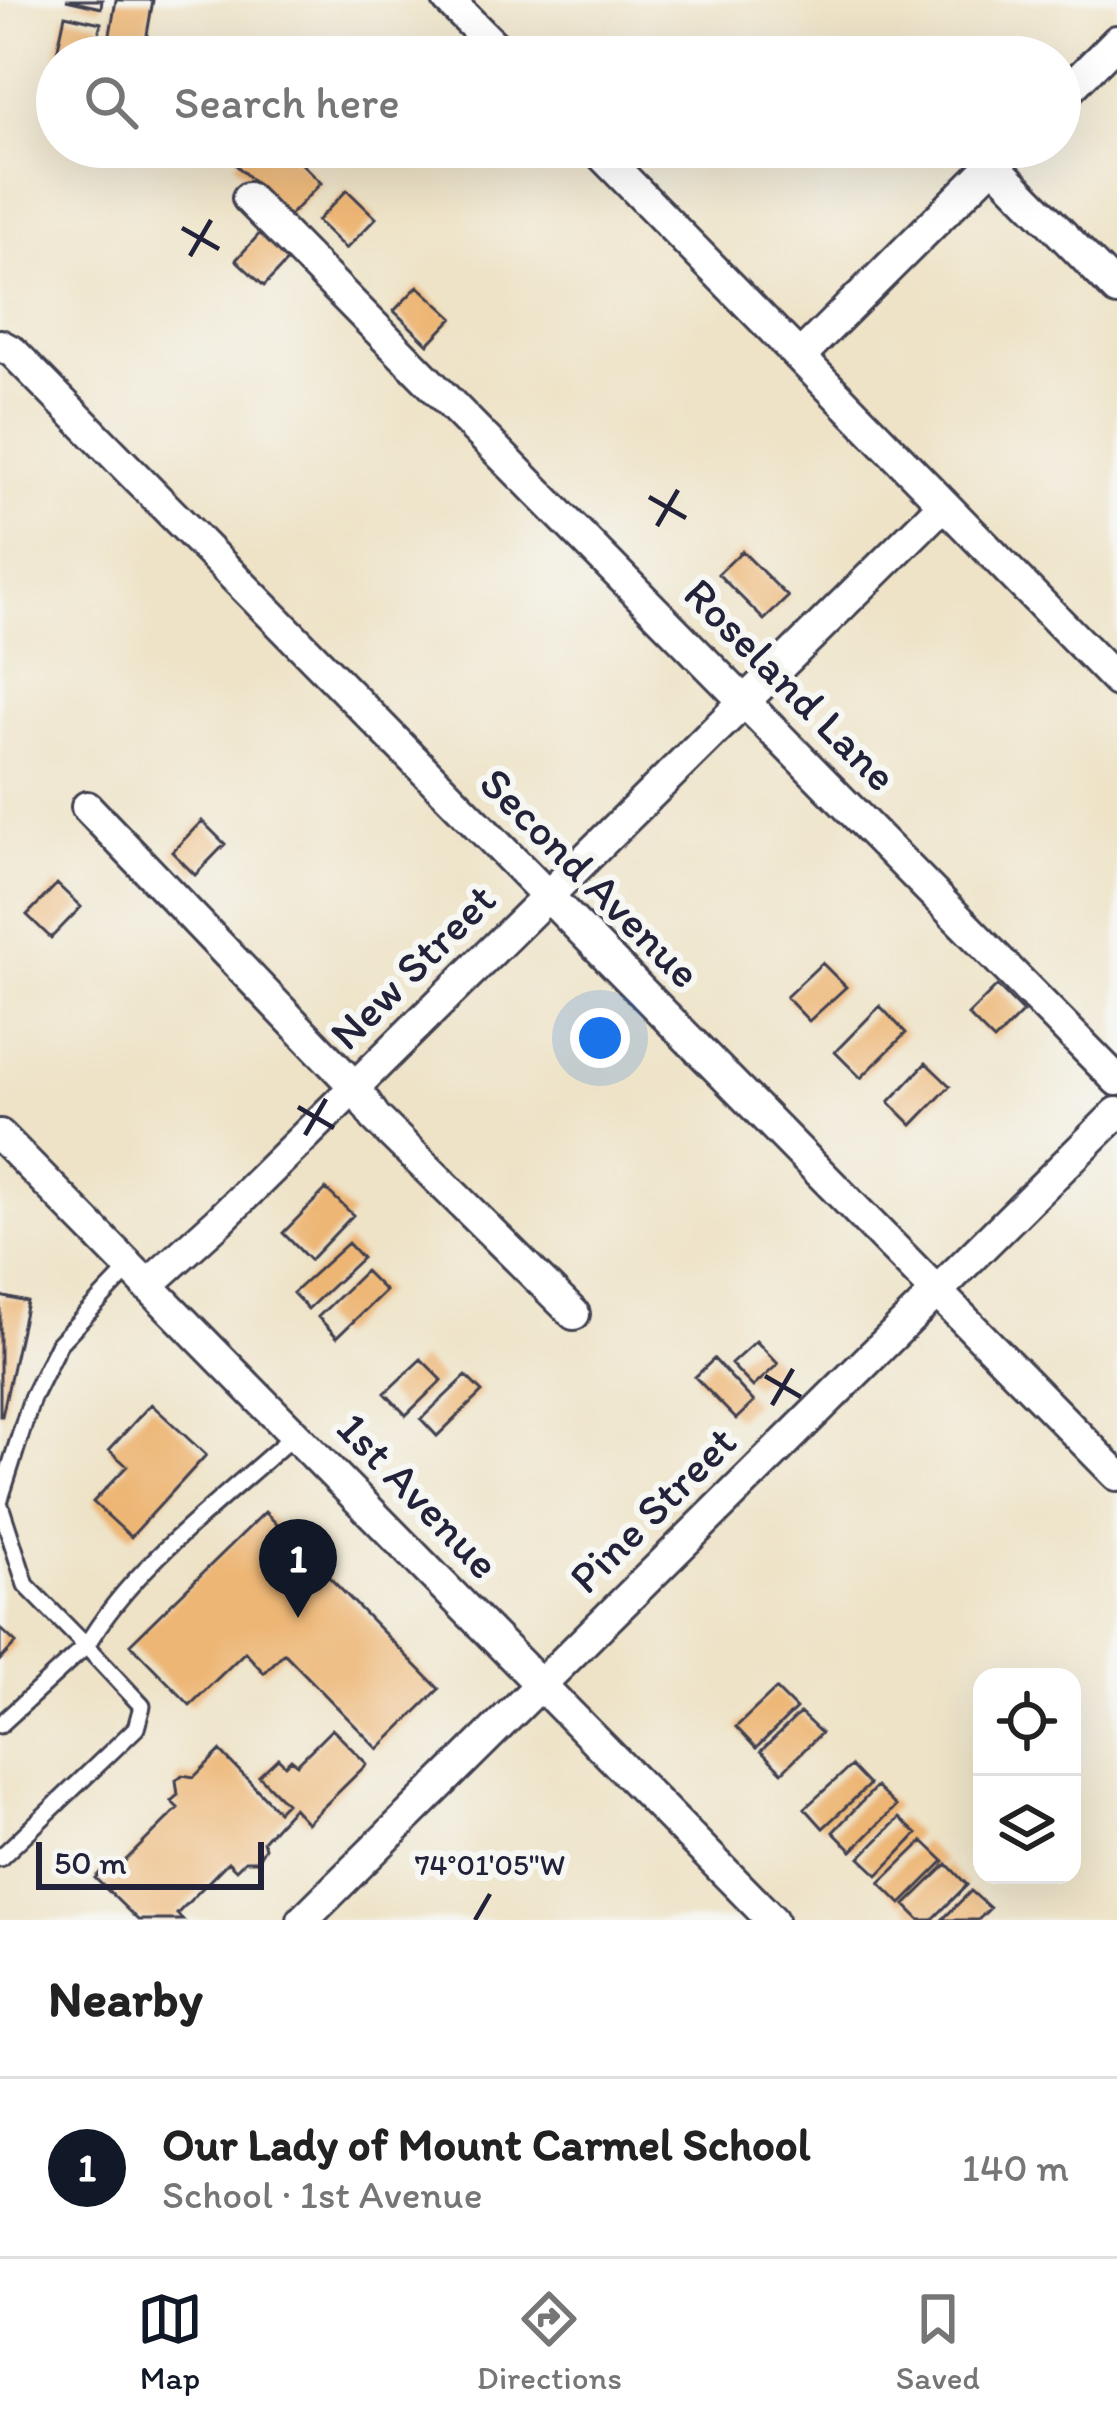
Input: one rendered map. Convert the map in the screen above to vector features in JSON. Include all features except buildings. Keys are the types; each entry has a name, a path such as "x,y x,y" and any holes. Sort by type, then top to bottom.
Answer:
{"street":[{"path":"448,0 484,36"},
{"path":"1081,77 1117,41"},
{"path":"615,168 1117,681"},
{"path":"800,356 990,168"},
{"path":"1012,168 1117,290"},
{"name":"Roseland Lane","path":"248,198 1117,1080"},
{"name":"Second Avenue","path":"0,345 13,352 1117,1475"},
{"name":"New Street","path":"139,1277 354,1086 943,505"},
{"path":"87,807 354,1086 375,1117 574,1314"},
{"name":"Pine Street","path":"303,1920 1117,1113"},
{"name":"1st Avenue","path":"0,1135 772,1920"}],"lane":[{"path":"0,1858 136,1728 142,1706 26,1585 0,1502 32,1398 59,1342 139,1277"},
{"path":"0,1725 86,1646 103,1616 131,1583 295,1434"}],"place":[{"name":"Our Lady of Mount Carmel School","path":"298,1618"}]}
